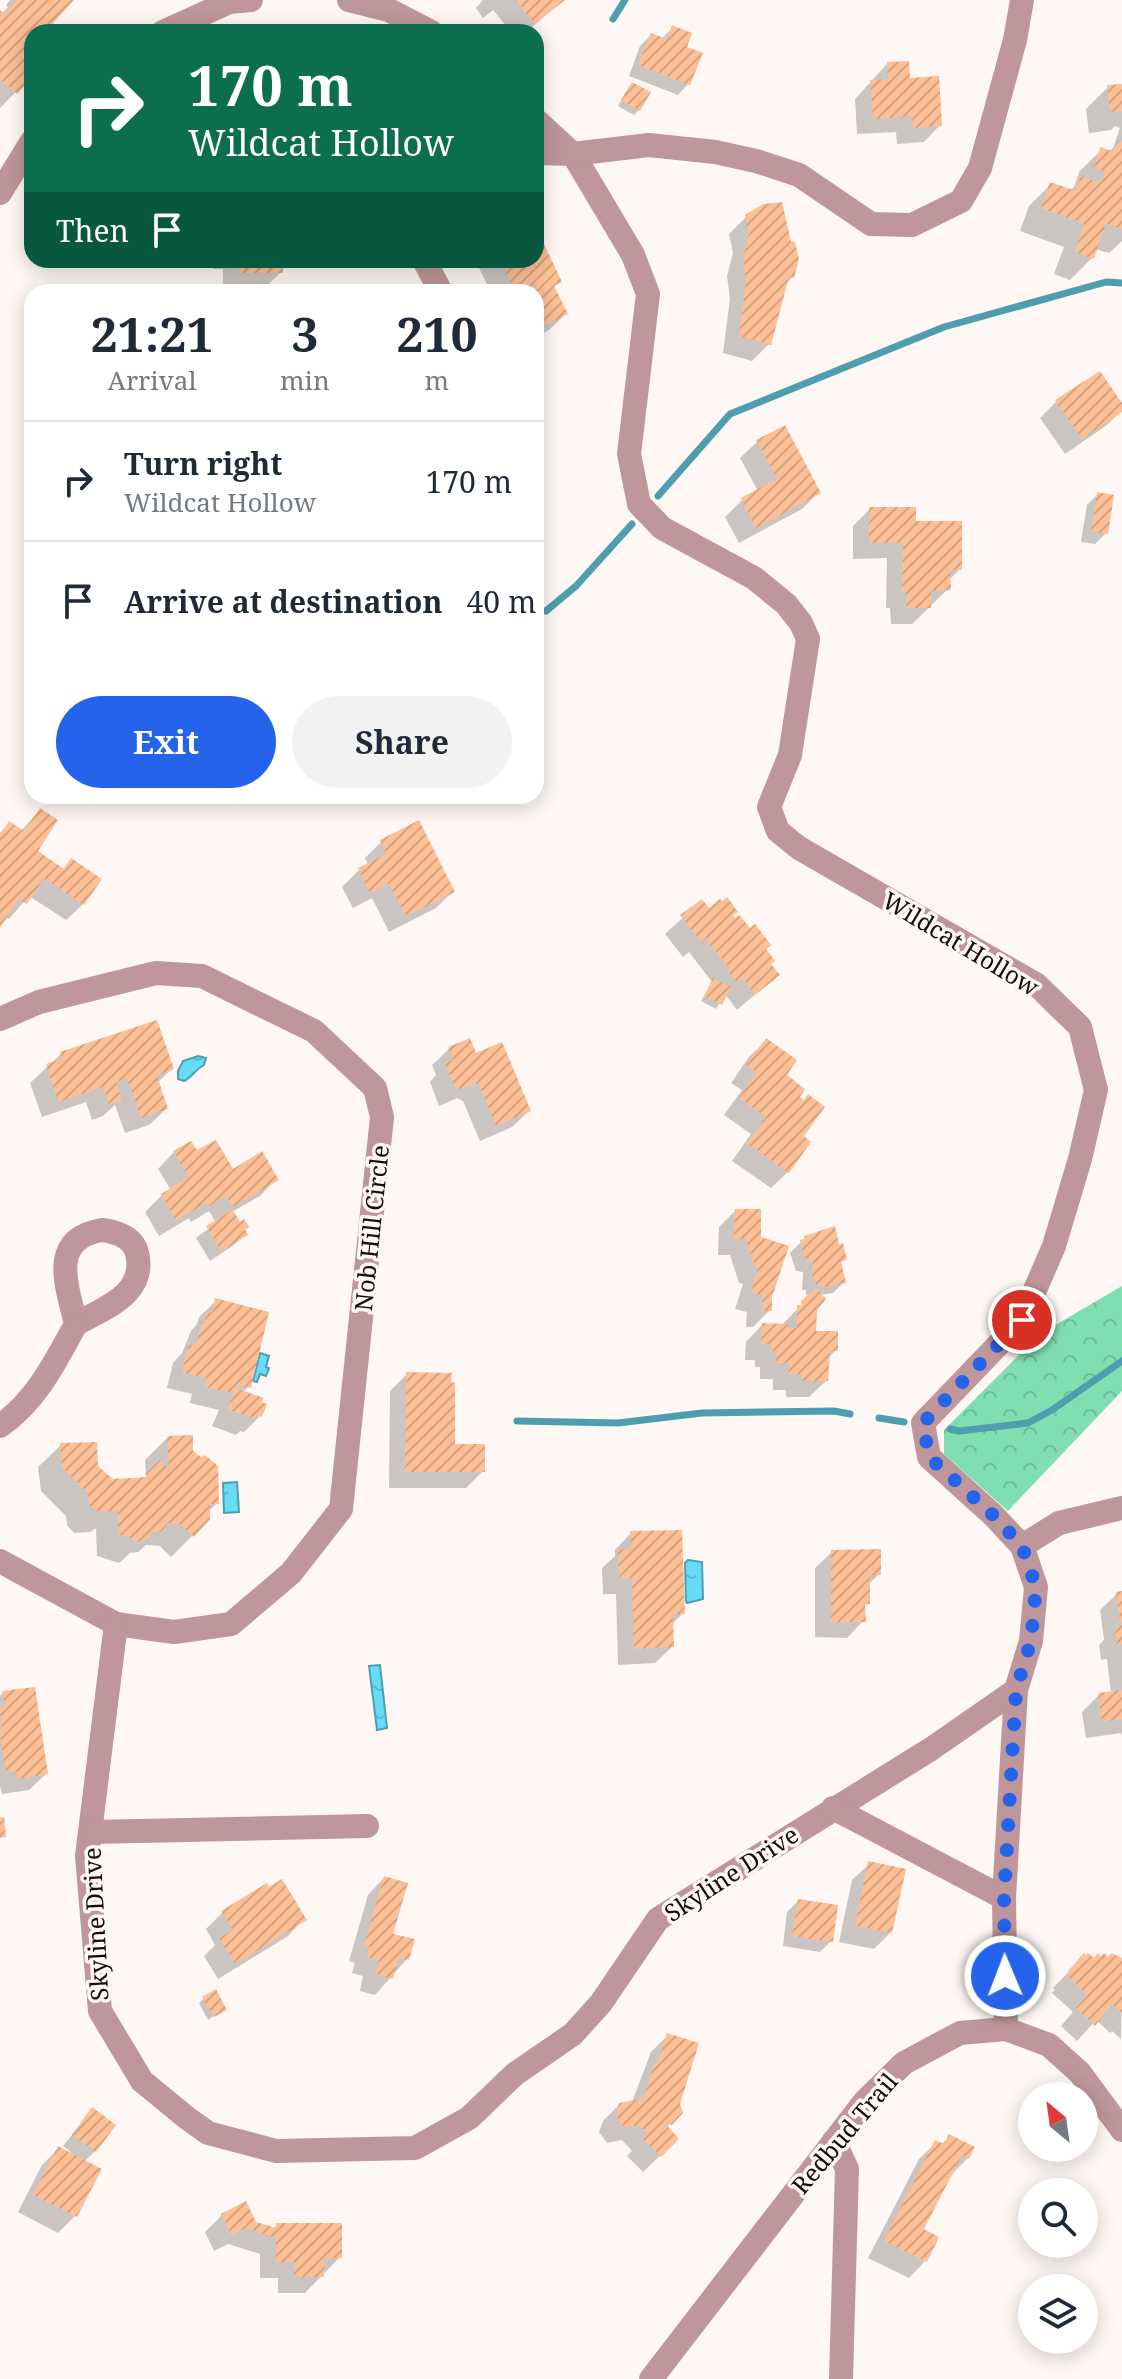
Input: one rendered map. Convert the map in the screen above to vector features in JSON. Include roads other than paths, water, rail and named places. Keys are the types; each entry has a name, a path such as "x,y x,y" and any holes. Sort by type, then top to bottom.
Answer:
{"street":[{"path":"181,24 229,2 251,0"},
{"path":"349,0 389,10 416,24"},
{"path":"544,153 573,154 649,145 715,152 799,175 871,224 912,225 961,201 980,168 1015,40 1022,0"},
{"name":"Wildcat Hollow","path":"544,127 573,154 633,255 648,294 629,454 639,504 662,528 754,578 786,604 801,623 808,639 790,755 769,807 778,831 799,848 1037,985 1080,1027 1096,1090 1080,1159 1054,1246 1022,1320 923,1423 929,1457 1022,1546 1036,1587 1031,1641 1016,1690 1004,1898 1006,2029"},
{"path":"0,193 24,154"},
{"name":"Nob Hill Circle","path":"0,1019 39,1002 156,973 202,976 314,1031 375,1088 382,1117 341,1509 291,1573 231,1624 174,1632 116,1624"},
{"path":"0,1426 17,1414 47,1378 76,1324"},
{"path":"1022,1546 1059,1523 1122,1508"},
{"path":"0,1561 116,1624"},
{"name":"Skyline Drive","path":"116,1624 88,1869 100,2011 142,2081 208,2133 276,2151 415,2148 469,2118 515,2074 573,2034 601,2003 658,1919 931,1749 1016,1690"},
{"path":"833,1808 1004,1898"},
{"path":"91,1832 367,1826"},
{"name":"Redbud Trail","path":"651,2379 865,2101 904,2063 960,2033 1006,2029 1049,2045 1080,2073 1122,2130"},
{"path":"834,2141 847,2169 841,2379"}],"water":[{"path":"198,1056 206,1058 204,1065 186,1080 178,1079 183,1061"},
{"path":"260,1353 269,1356 266,1367 269,1368 266,1376 260,1374 257,1382 253,1381"},
{"path":"237,1482 239,1512 224,1513 223,1483"},
{"path":"688,1560 702,1562 703,1599 687,1603 685,1563"},
{"path":"380,1665 387,1728 377,1730 369,1666"}],"waterway":[{"path":"613,19 625,0"},
{"path":"658,496 730,414 944,327 1106,282 1122,283"},
{"path":"546,611 576,586 632,524"},
{"path":"950,1429 959,1431 1028,1423 1122,1361"},
{"path":"517,1421 618,1423 702,1413 834,1411 850,1414"},
{"path":"879,1418 904,1422"}]}
